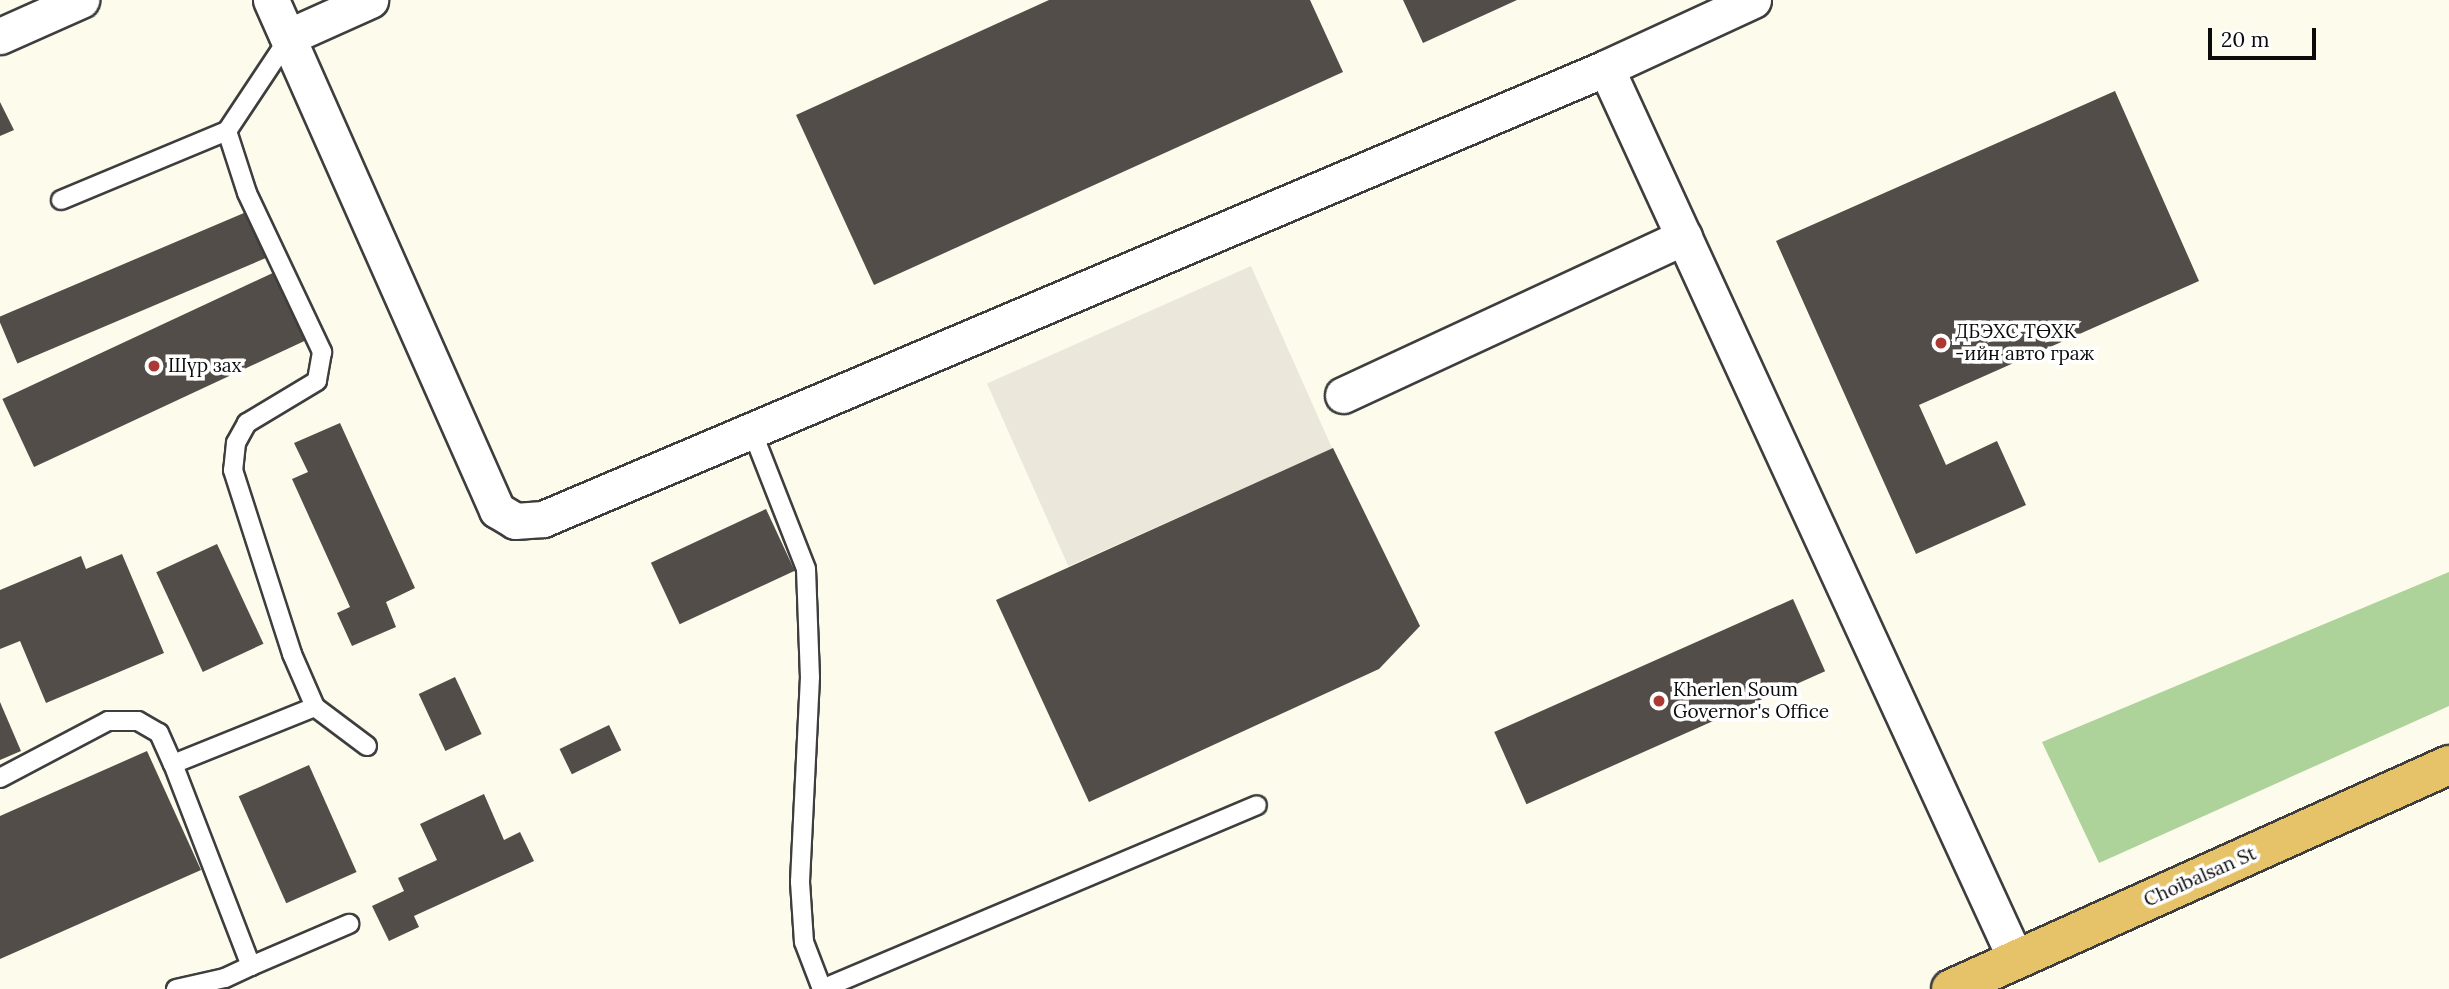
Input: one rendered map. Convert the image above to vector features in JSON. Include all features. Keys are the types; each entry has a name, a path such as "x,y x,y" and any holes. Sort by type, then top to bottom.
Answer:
{"highway":[{"name":"Choibalsan St","path":"1951,989 2449,765"}],"street":[{"path":"0,36 81,0"},
{"path":"271,0 290,36 497,510 515,521 543,519 1606,68 1753,0"},
{"path":"290,36 370,0"},
{"path":"1606,68 2016,960"},
{"path":"1343,395 1684,237"}],"lane":[{"path":"61,200 227,131 290,36"},
{"path":"227,131 247,193 323,352 317,381 247,423 236,443 233,470 292,654 315,708 367,746"},
{"path":"752,430 806,569 810,677 800,882 804,942 822,989 1258,805"},
{"path":"173,764 315,708"},
{"path":"0,778 108,721 138,721 159,733 251,966"},
{"path":"176,989 225,978 349,924"}],"green space":[{"path":"2449,572 2449,706 2099,863 2042,742"}],"shaded area":[{"path":"1251,266 1332,449 1068,566 987,384"}],"building":[{"path":"1049,0 1310,0 1343,72 874,285 796,115"},
{"path":"1403,0 1517,0 1423,43"},
{"name":"ДБЭХС ТӨХК -ийн авто граж","path":"2115,91 2199,281 1919,405 1946,465 1997,441 2026,505 1916,554 1776,241"},
{"path":"0,102 14,130 0,136"},
{"path":"251,210 271,256 17,363 0,317"},
{"name":"Шүр зах","path":"277,271 309,339 34,467 2,399"},
{"path":"340,423 415,588 386,602 396,627 352,646 337,613 350,607 292,479 308,472 294,443"},
{"path":"1333,448 1420,626 1379,669 1089,802 996,600"},
{"path":"766,509 795,571 680,624 651,563"},
{"path":"217,544 263,644 203,672 156,572"},
{"path":"122,554 164,653 46,703 20,641 0,649 0,590 81,556 86,569"},
{"name":"Kherlen Soum Governor's Office","path":"1793,599 1825,671 1526,804 1494,732"},
{"path":"455,677 482,734 445,751 419,694"},
{"path":"0,702 21,751 0,760"},
{"path":"609,725 621,750 572,774 560,749"},
{"path":"147,751 201,870 0,959 0,816"},
{"path":"309,765 357,872 286,903 239,796"},
{"path":"484,794 504,840 520,832 534,861 414,916 419,927 389,941 372,906 404,891 398,878 437,860 420,824"}],"place":[{"name":"ДБЭХС ТӨХК -ийн авто граж","path":"1941,343"},
{"name":"Шүр зах","path":"154,366"},
{"name":"Kherlen Soum Governor's Office","path":"1659,701"}]}
